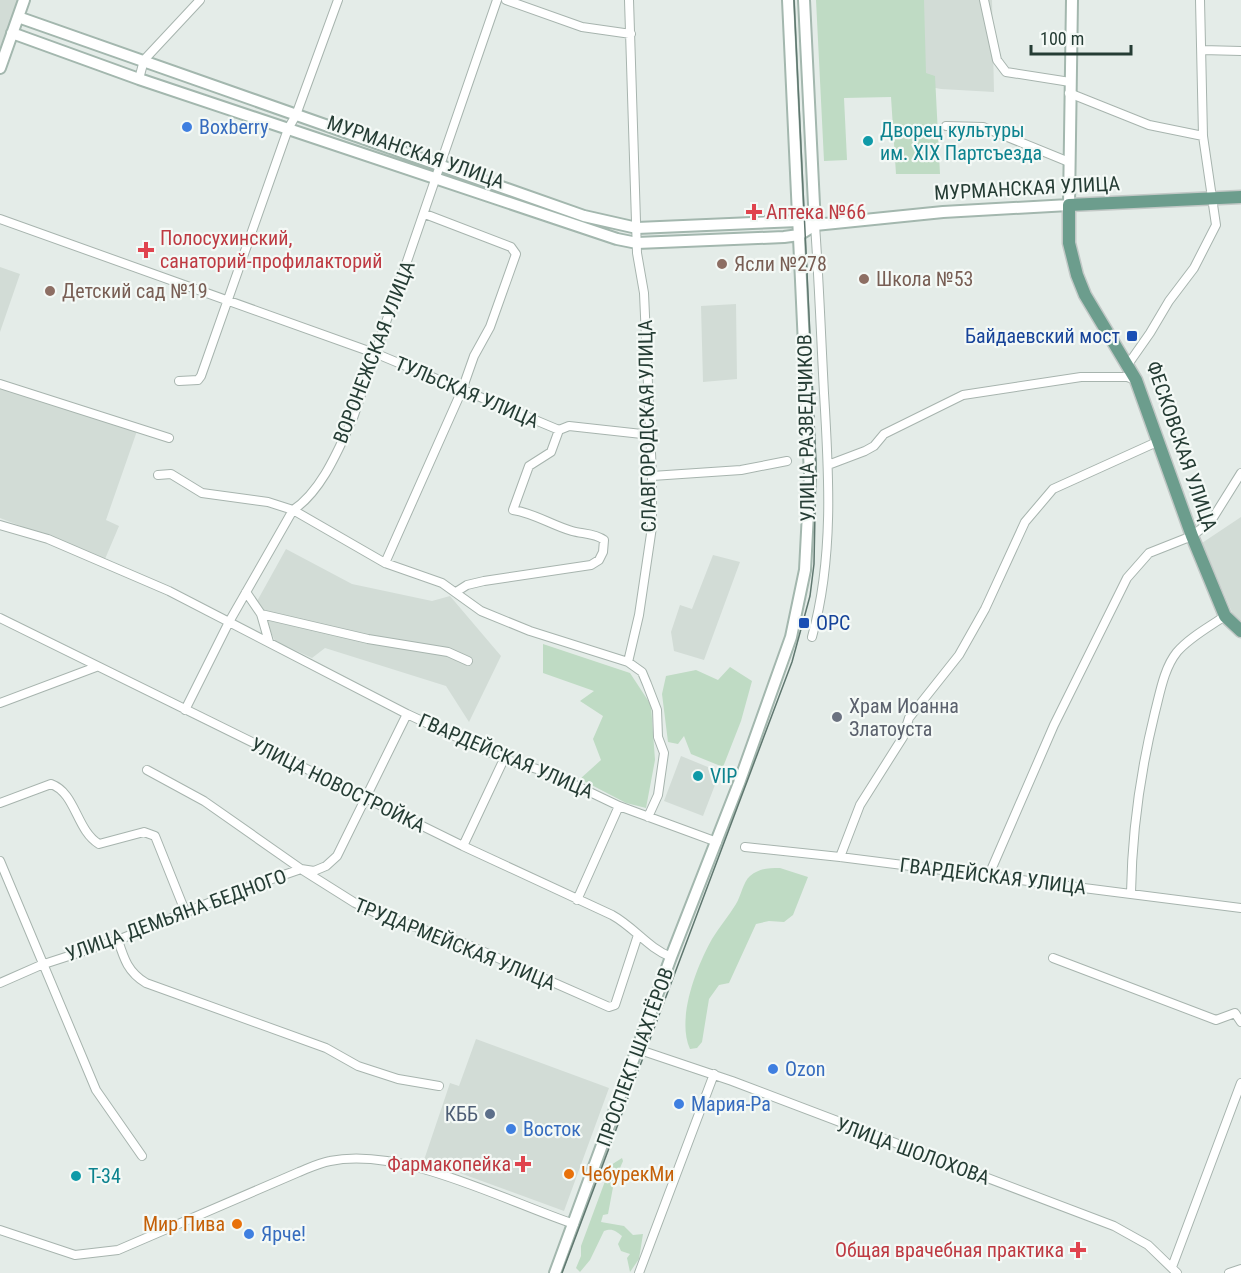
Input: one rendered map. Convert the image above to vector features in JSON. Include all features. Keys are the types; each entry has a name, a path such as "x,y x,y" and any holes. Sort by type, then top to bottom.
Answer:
{"main road":[{"path":"0,68 24,0"},
{"name":"УЛИЦА РАЗВЕДЧИКОВ","path":"717,842 781,668 799,607 805,570 810,475 788,0"},
{"name":"УЛИЦА РАЗВЕДЧИКОВ","path":"804,0 815,225"},
{"path":"1072,0 1069,243 1077,275 1094,309 1129,363"},
{"name":"МУРМАНСКАЯ УЛИЦА","path":"18,17 584,216 637,228 798,221 815,225 932,213 1241,197"},
{"name":"МУРМАНСКАЯ УЛИЦА","path":"12,33 139,79 580,228 637,243 799,235 815,225"},
{"name":"ФЕСКОВСКАЯ УЛИЦА","path":"1129,363 1192,536 1225,616 1241,632"},
{"name":"ПРОСПЕКТ ШАХТЁРОВ","path":"555,1273 671,957 717,842"}],"street":[{"path":"139,79 144,60 200,0"},
{"path":"179,381 198,380 201,376 288,129 296,115 338,0"},
{"name":"ВОРОНЕЖСКАЯ УЛИЦА","path":"185,710 229,622 293,510 306,501 340,446 377,354 497,0"},
{"path":"506,0 582,27 631,34"},
{"name":"СЛАВГОРОДСКАЯ УЛИЦА","path":"628,662 649,556 652,476 644,292 637,243 629,0"},
{"path":"984,0 997,60 1006,72 1070,88 1149,125 1203,136"},
{"name":"ФЕСКОВСКАЯ УЛИЦА","path":"1129,363 1150,333 1168,301 1194,268 1213,234 1217,215 1212,198 1203,136 1200,0"},
{"path":"1202,50 1241,51"},
{"path":"946,126 982,127 1069,162"},
{"path":"385,563 462,390 474,356 490,327 516,254 516,249 424,214"},
{"name":"ТУЛЬСКАЯ УЛИЦА","path":"0,219 187,284 377,354 559,430 569,426 651,435"},
{"name":"УЛИЦА РАЗВЕДЧИКОВ","path":"812,637 826,559 828,465 815,225"},
{"path":"828,465 865,451 874,446 884,434 963,395 1081,377 1127,376 1136,380"},
{"path":"0,384 170,438"},
{"path":"456,592 467,585 484,580 591,565 598,560 603,552 604,540 599,536 572,531 535,515 513,510 529,466 551,452 559,430"},
{"path":"840,856 860,804 903,737 909,718 959,655 984,609 1025,522 1053,489 1159,441"},
{"path":"652,476 741,470 787,461"},
{"path":"988,877 1054,725 1127,578 1149,553 1192,536 1211,521 1241,473"},
{"path":"158,475 171,474 202,493 268,502 293,510 385,563 429,577 456,592 480,611 505,622 628,662 642,672 647,684 657,710 658,737 664,753 658,795 648,817"},
{"name":"ГВАРДЕЙСКАЯ УЛИЦА","path":"0,525 48,540 107,563 269,642 407,714 504,759 550,773 619,806 717,842"},
{"path":"246,592 261,615 269,642"},
{"path":"261,615 368,639 448,652 468,661"},
{"path":"1131,894 1131,849 1136,802 1152,725 1169,665 1177,652 1191,639 1225,616"},
{"name":"УЛИЦА НОВОСТРОЙКА","path":"0,618 463,846 624,921 658,952 671,957"},
{"path":"0,704 96,667"},
{"name":"УЛИЦА ДЕМЬЯНА БЕДНОГО","path":"0,983 41,965 118,940 185,911 301,870 314,871 326,866 337,856 407,714"},
{"path":"463,846 504,759"},
{"name":"ТРУДАРМЕЙСКАЯ УЛИЦА","path":"147,770 204,801 340,895 380,915 466,944 609,1007 615,1005 638,934"},
{"path":"0,803 51,784 64,790 90,838 99,844 144,832 156,836 185,911"},
{"path":"577,900 619,806"},
{"name":"ГВАРДЕЙСКАЯ УЛИЦА","path":"745,847 840,856 1241,908"},
{"path":"0,861 41,965 96,1090 141,1156"},
{"path":"118,940 127,966 135,976 146,983 326,1048 358,1066 398,1079 439,1086"},
{"path":"1053,958 1216,1020 1235,1013 1241,1022"},
{"name":"УЛИЦА ШОЛОХОВА","path":"638,1049 714,1074 1114,1226 1148,1245 1175,1270"},
{"path":"639,1273 714,1074"},
{"path":"1175,1270 1241,1083"},
{"path":"0,1230 75,1254 118,1250 299,1172 326,1162 344,1159 418,1168 574,1224"},
{"path":"1230,1273 1241,1269"}],"shaded area":[{"path":"0,0 18,0 0,48"},
{"path":"921,0 992,0 994,92 925,86"},
{"path":"0,267 20,274 0,332"},
{"path":"736,304 737,379 703,382 701,306"},
{"path":"0,380 137,431 106,520 119,526 105,559 0,518"},
{"path":"1241,517 1241,624 1234,617 1202,543"},
{"path":"286,549 352,584 432,601 450,596 501,656 469,722 446,686 325,648 312,658 275,641 256,603"},
{"path":"713,555 740,562 704,660 674,651 671,632 680,605 692,609"},
{"path":"681,756 720,772 703,816 664,801"},
{"path":"476,1039 609,1088 564,1211 424,1160 450,1083 459,1086"}],"green space":[{"path":"816,0 924,0 926,73 935,76 940,174 896,174 891,97 844,98 847,160 824,161"},
{"path":"543,644 630,673 651,705 655,760 646,808 626,803 580,779 601,760 593,739 603,716 580,701 594,691 543,673"},
{"path":"730,667 752,681 741,721 723,767 691,754 684,736 678,744 668,742 662,694 666,676 696,670 718,680"},
{"path":"780,868 808,877 793,915 784,922 769,921 756,924 729,983 719,985 709,999 702,1042 697,1048 690,1049 685,1023 687,1008 695,977 706,950 736,904 748,879 761,870"},
{"path":"622,1158 623,1161 614,1182 608,1214 603,1215 601,1222 624,1226 633,1235 643,1234 639,1259 630,1272 627,1258 630,1254 621,1251 618,1244 622,1236 614,1230 607,1230 604,1231 590,1260 580,1272 576,1268 581,1256 581,1246 611,1165"}],"tram line":[{"path":"562,1273 792,662 810,596 814,564 816,462 794,0"}],"place":[{"name":"Boxberry","path":"187,127"},
{"name":"Дворец культуры им. XIX Партсъезда","path":"868,141"},
{"name":"Аптека №66","path":"754,212"},
{"name":"Полосухинский, санаторий-профилакторий","path":"146,250"},
{"name":"Ясли №278","path":"722,264"},
{"name":"Школа №53","path":"864,279"},
{"name":"Детский сад №19","path":"50,291"},
{"name":"Байдаевский мост","path":"1132,336"},
{"name":"ОРС","path":"804,623"},
{"name":"Храм Иоанна Златоуста","path":"837,717"},
{"name":"VIP","path":"698,776"},
{"name":"Ozon","path":"773,1069"},
{"name":"Мария-Ра","path":"679,1104"},
{"name":"КББ","path":"490,1114"},
{"name":"Восток","path":"511,1129"},
{"name":"Фармакопейка","path":"523,1164"},
{"name":"ЧебурекМи","path":"569,1174"},
{"name":"T-34","path":"76,1176"},
{"name":"Мир Пива","path":"237,1224"},
{"name":"Ярче!","path":"249,1234"},
{"name":"Общая врачебная практика","path":"1078,1250"}]}
